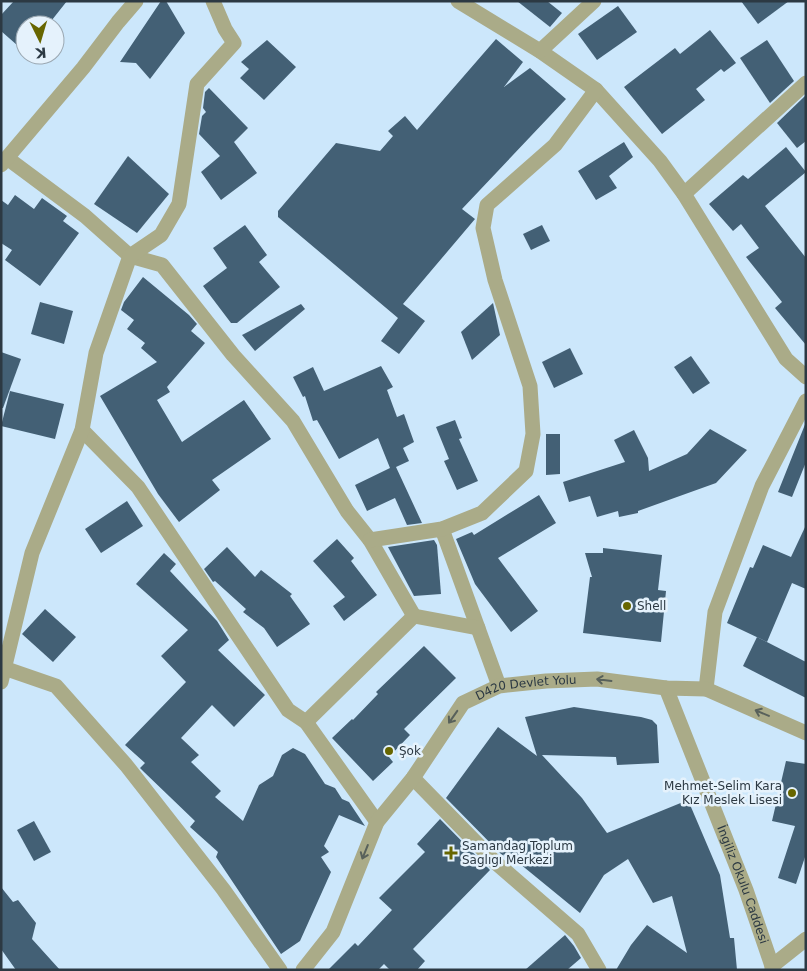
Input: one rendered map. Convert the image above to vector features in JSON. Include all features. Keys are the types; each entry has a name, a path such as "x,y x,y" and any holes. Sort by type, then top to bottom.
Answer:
{"street":[{"path":"136,1 83,68 4,161 85,216 130,256 162,265 233,355 293,421 347,511 370,540 414,616 478,628"},
{"path":"213,1 225,29 234,43 197,84 179,204 161,236 130,256 96,353 82,430 32,553 2,673 56,686 126,765 223,889 280,970"},
{"path":"458,1 540,51 596,90 660,161 684,194 786,359 806,377"},
{"path":"540,51 594,1"},
{"path":"684,194 806,83"},
{"path":"370,540 442,529 482,513 526,471 533,434 530,386 495,280 483,228 487,205 555,145 596,90"},
{"path":"706,689 715,612 762,486 806,402"},
{"path":"82,430 138,487 288,710 306,722 377,822"},
{"path":"442,529 499,686"},
{"path":"306,722 414,616"},
{"name":"D420 Devlet Yolu","path":"303,970 333,932 377,822 413,778 463,702 499,686 546,681 597,679 666,688 706,689 806,733"},
{"name":"İngiliz Okulu Caddesi","path":"666,688 746,890 772,968"},
{"path":"413,778 495,862 578,934 599,970"},
{"path":"772,968 806,939"}],"building":[{"path":"14,1 67,1 56,15 15,15 15,43 1,31 1,15"},
{"path":"161,1 166,1 185,33 150,79 136,63 120,62"},
{"path":"517,1 547,1 562,13 550,27"},
{"path":"741,1 789,1 758,24"},
{"path":"618,6 637,32 597,60 578,34"},
{"path":"710,30 736,63 724,72 721,69 696,89 705,100 662,134 624,87 675,48 680,54"},
{"path":"496,39 523,62 504,87 530,68 566,99 462,209 475,219 403,304 425,321 399,354 381,341 398,318 278,217 278,211 336,143 380,151 393,136 388,131 405,116 417,130"},
{"path":"267,40 296,67 264,100 240,78 249,69 241,62"},
{"path":"767,40 794,81 770,103 740,58"},
{"path":"209,88 248,128 234,142 257,173 221,200 201,172 220,156 199,134 202,116 206,112 203,108 205,92"},
{"path":"805,96 806,141 797,148 777,123"},
{"path":"624,142 633,157 609,176 617,188 596,200 578,171"},
{"path":"786,147 806,172 765,206 806,258 806,345 775,308 782,302 746,257 759,248 741,224 733,231 709,204 743,175 748,179"},
{"path":"128,156 169,194 137,233 94,204"},
{"path":"15,195 34,209 42,198 67,216 63,221 79,233 40,286 5,260 12,250 1,243 1,200 8,205"},
{"path":"245,225 267,255 259,262 280,287 237,323 231,323 203,286 227,268 213,248"},
{"path":"542,225 550,241 531,250 523,234"},
{"path":"143,277 189,315 197,324 191,331 205,343 167,387 170,392 157,400 182,442 244,400 271,439 212,480 220,490 179,522 158,494 100,396 157,362 141,348 145,343 127,329 134,320 121,310 124,302"},
{"path":"40,302 73,311 64,344 31,334"},
{"path":"493,303 500,335 472,360 461,332"},
{"path":"301,304 305,309 255,351 242,335"},
{"path":"570,348 583,374 554,388 542,362"},
{"path":"1,352 21,359 3,408 1,408"},
{"path":"691,356 710,383 693,394 674,367"},
{"path":"381,366 393,387 387,390 397,417 404,414 414,442 403,448 409,461 396,467 422,523 407,525 395,498 367,511 355,485 390,468 378,438 339,459 317,420 313,421 305,396 303,397 293,377 313,367 324,391"},
{"path":"10,391 64,404 55,439 1,426"},
{"path":"455,420 462,438 459,439 478,481 457,490 444,461 449,459 436,427"},
{"path":"806,422 806,462 792,497 778,492"},
{"path":"710,429 747,450 716,483 638,511 638,513 619,517 618,511 597,517 590,496 569,502 563,482 625,462 614,440 634,430 648,458 649,471 687,454"},
{"path":"546,434 560,434 560,474 546,475"},
{"path":"539,495 556,523 498,558 538,611 511,632 475,584 456,539 472,532 474,535"},
{"path":"127,501 143,526 101,553 85,529"},
{"path":"806,525 806,589 792,583 767,642 727,623 750,567 753,568 763,545 791,557"},
{"path":"337,539 354,558 351,561 377,595 344,621 333,606 345,597 313,561"},
{"path":"434,540 437,545 441,594 414,596 388,547"},
{"path":"227,547 255,577 261,570 292,594 290,596 310,624 277,647 264,628 243,612 246,609 215,581 213,582 204,569"},
{"path":"603,548 662,555 658,590 666,591 661,642 583,633 590,577 592,577 585,553 603,553"},
{"path":"164,553 176,564 170,571 217,621 229,640 218,650 265,695 234,727 212,705 181,738 199,755 191,762 221,791 215,797 243,821 259,785 273,776 282,755 293,748 305,754 325,784 335,788 342,799 349,802 365,826 339,815 324,846 329,852 321,857 331,872 300,941 281,954 216,857 218,852 190,827 195,821 140,768 145,763 125,745 186,682 161,656 188,630 136,584"},
{"path":"45,609 76,637 53,662 22,634"},
{"path":"757,637 806,662 806,698 743,666"},
{"path":"424,646 456,678 404,729 410,735 389,757 393,762 373,781 332,738 353,720 378,694 376,692"},
{"path":"574,707 641,717 652,720 657,725 659,763 617,765 616,757 542,755 582,798 607,833 688,800 720,875 730,938 734,938 737,970 616,970 631,945 647,925 687,953 672,896 653,903 628,859 604,875 580,913 514,859 512,861 504,854 503,856 446,798 498,727 537,756 525,717"},
{"name":"Mehmet-Selim Kara Kız Meslek Lisesi","path":"786,761 806,764 806,854 796,884 778,878 795,826 772,821"},
{"path":"440,819 490,870 413,949 425,961 417,970 390,970 384,964 378,970 328,970 355,943 358,946 392,910 379,898 425,852 417,844"},
{"path":"34,821 51,852 34,861 17,830"},
{"path":"1,887 13,902 18,900 36,923 32,939 60,970 16,970 1,949"},
{"path":"565,935 581,958 567,970 525,970"}],"place":[{"name":"Shell","path":"627,606"},
{"name":"Şok","path":"389,751"},
{"name":"Mehmet-Selim Kara Kız Meslek Lisesi","path":"792,793"},
{"name":"Samandag Toplum Saglıgı Merkezi","path":"451,853"}]}
